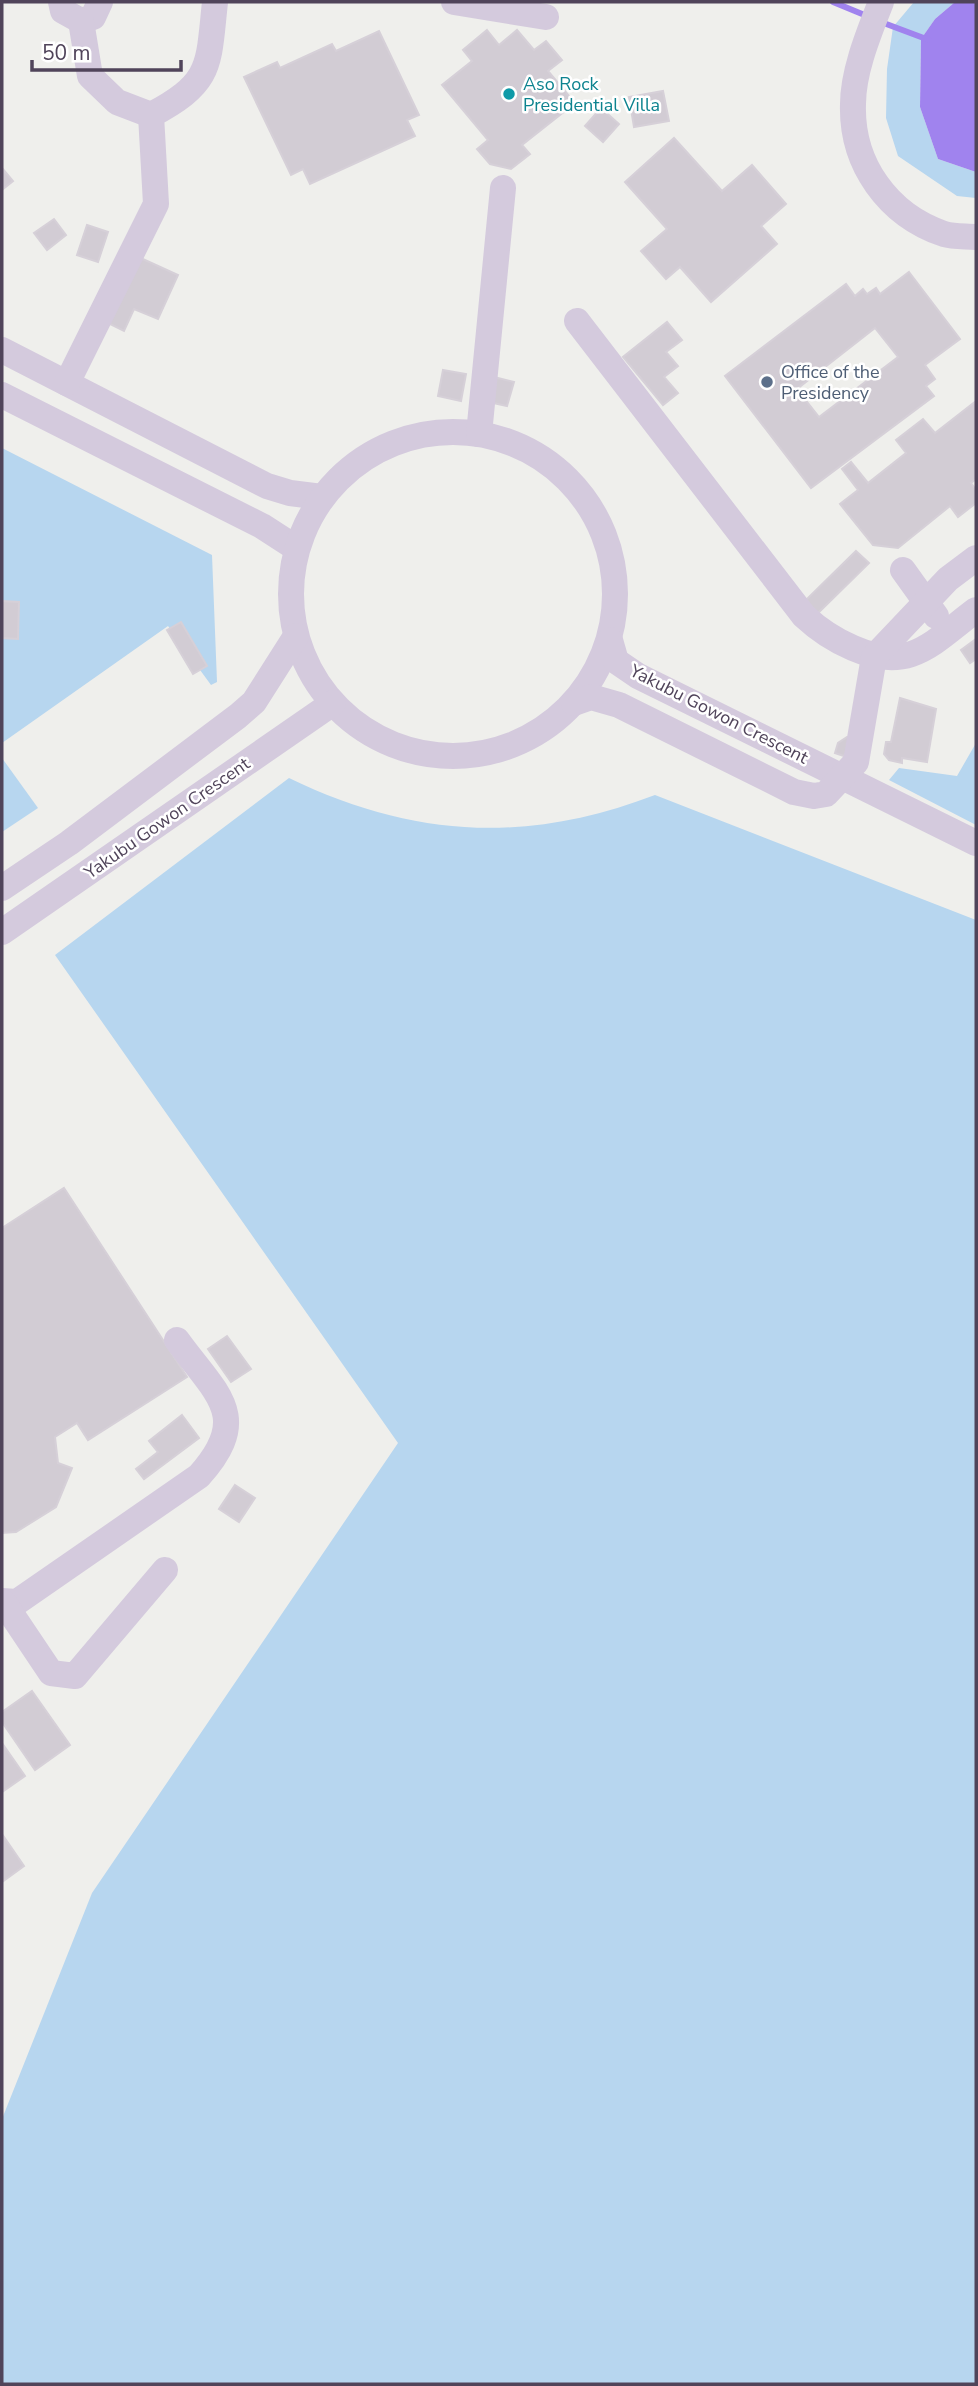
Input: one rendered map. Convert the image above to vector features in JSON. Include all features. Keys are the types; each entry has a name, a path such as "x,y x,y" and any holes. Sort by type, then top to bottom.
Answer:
{"street":[{"path":"61,2 63,11 81,21 93,17 100,2"},
{"path":"151,116 182,99 208,67 215,2"},
{"path":"454,2 546,17"},
{"path":"881,2 868,36 852,102 855,140 869,176 900,211 946,235 976,237"},
{"path":"81,21 90,76 117,102 151,116"},
{"path":"67,383 156,204 151,116"},
{"path":"479,433 503,188"},
{"path":"577,321 804,616 820,631 874,657 897,660 927,647 976,610"},
{"path":"2,350 267,486 289,494 322,497"},
{"path":"2,395 262,526 296,548"},
{"path":"434,432 479,433 531,451 574,485 582,497 604,532 616,585 610,640 595,673 574,703 540,732 498,750 454,756 409,750 368,732 333,703 313,677 296,636 290,592 296,548 306,521 322,497 353,465 391,443 434,432"},
{"path":"842,776 856,762 874,657 926,601 976,558"},
{"path":"903,570 948,631"},
{"path":"2,888 69,843 238,716 254,702 296,636"},
{"name":"Yakubu Gowon Crescent","path":"610,640 616,661 638,676 976,843"},
{"name":"Yakubu Gowon Crescent","path":"574,703 592,697 619,705 794,792 814,796 826,794 842,776"},
{"name":"Yakubu Gowon Crescent","path":"2,932 333,703"},
{"path":"3,1602 17,1602 199,1476 213,1461 226,1437 228,1417 223,1404 177,1340"},
{"path":"3,1602 51,1673 75,1676 165,1570"}],"shaded area":[{"path":"914,2 955,2 935,19 921,39 920,107 938,159 976,172 976,198 957,196 898,156 886,118 887,69 893,27"},
{"path":"955,2 976,2 976,172 938,159 920,107 921,39 935,19"},
{"path":"2,448 212,555 217,682 211,685 168,626 2,743"},
{"path":"976,743 976,825 889,780 899,768 957,776"},
{"path":"2,758 38,808 2,832"},
{"path":"289,778 335,798 380,813 426,823 471,827 516,827 561,821 608,811 655,795 976,920 976,2384 2,2384 2,2119 92,1893 398,1443 55,955"}],"building":[{"name":"Aso Rock Presidential Villa","path":"487,30 499,45 517,30 534,50 546,41 562,60 548,71 575,103 522,145 530,154 511,169 490,164 477,149 488,140 442,85 472,61 463,50"},
{"path":"379,31 419,115 407,120 415,136 310,184 303,169 291,175 244,77 277,62 280,68 332,44 336,51"},
{"path":"663,91 669,121 634,127 629,97"},
{"path":"601,108 619,124 603,142 585,126"},
{"path":"674,138 722,191 752,165 786,204 761,226 777,244 711,302 680,267 666,279 641,251 667,229 625,182"},
{"path":"2,168 13,181 2,190"},
{"path":"54,219 66,235 47,250 34,233"},
{"path":"87,225 108,232 98,262 77,255"},
{"path":"132,254 178,275 158,319 134,309 124,331 102,320"},
{"name":"Office of the Presidency","path":"909,272 960,339 925,365 935,379 926,386 934,396 811,488 725,376 846,284 855,296 863,289 867,294 876,288 880,294","holes":["875,328 898,357 819,417 797,389"]},
{"path":"667,322 682,340 666,352 678,366 664,377 678,393 663,405 623,357"},
{"path":"443,370 466,374 461,401 438,396"},
{"path":"490,376 514,382 507,406 484,401"},
{"name":"Office of the Presidency","path":"976,401 976,479 971,483 976,490 976,503 958,517 950,506 898,548 873,545 840,504 858,490 842,469 851,462 868,483 906,453 896,440 923,419 935,433"},
{"path":"856,551 869,563 818,613 805,601"},
{"path":"2,601 19,602 18,639 2,638"},
{"path":"181,622 207,666 193,674 167,630"},
{"path":"976,639 976,659 970,663 961,650"},
{"path":"900,698 936,709 927,762 902,758 902,763 889,760 884,754 886,742 891,742"},
{"path":"847,737 856,738 844,756 835,753 838,743"},
{"path":"64,1188 187,1377 88,1440 77,1423 55,1437 58,1463 72,1468 56,1507 16,1532 2,1533 2,1228"},
{"path":"227,1336 251,1369 231,1382 208,1349"},
{"path":"182,1415 199,1438 144,1479 136,1469 158,1452 149,1441"},
{"path":"235,1485 255,1498 239,1522 219,1509"},
{"path":"32,1691 70,1745 35,1770 2,1722 2,1712"},
{"path":"2,1743 25,1776 2,1792"},
{"path":"2,1834 24,1866 2,1882"}],"waterway":[{"path":"833,2 867,16"},
{"path":"881,22 929,40"}],"place":[{"name":"Aso Rock Presidential Villa","path":"509,94"},
{"name":"Office of the Presidency","path":"767,382"}]}
